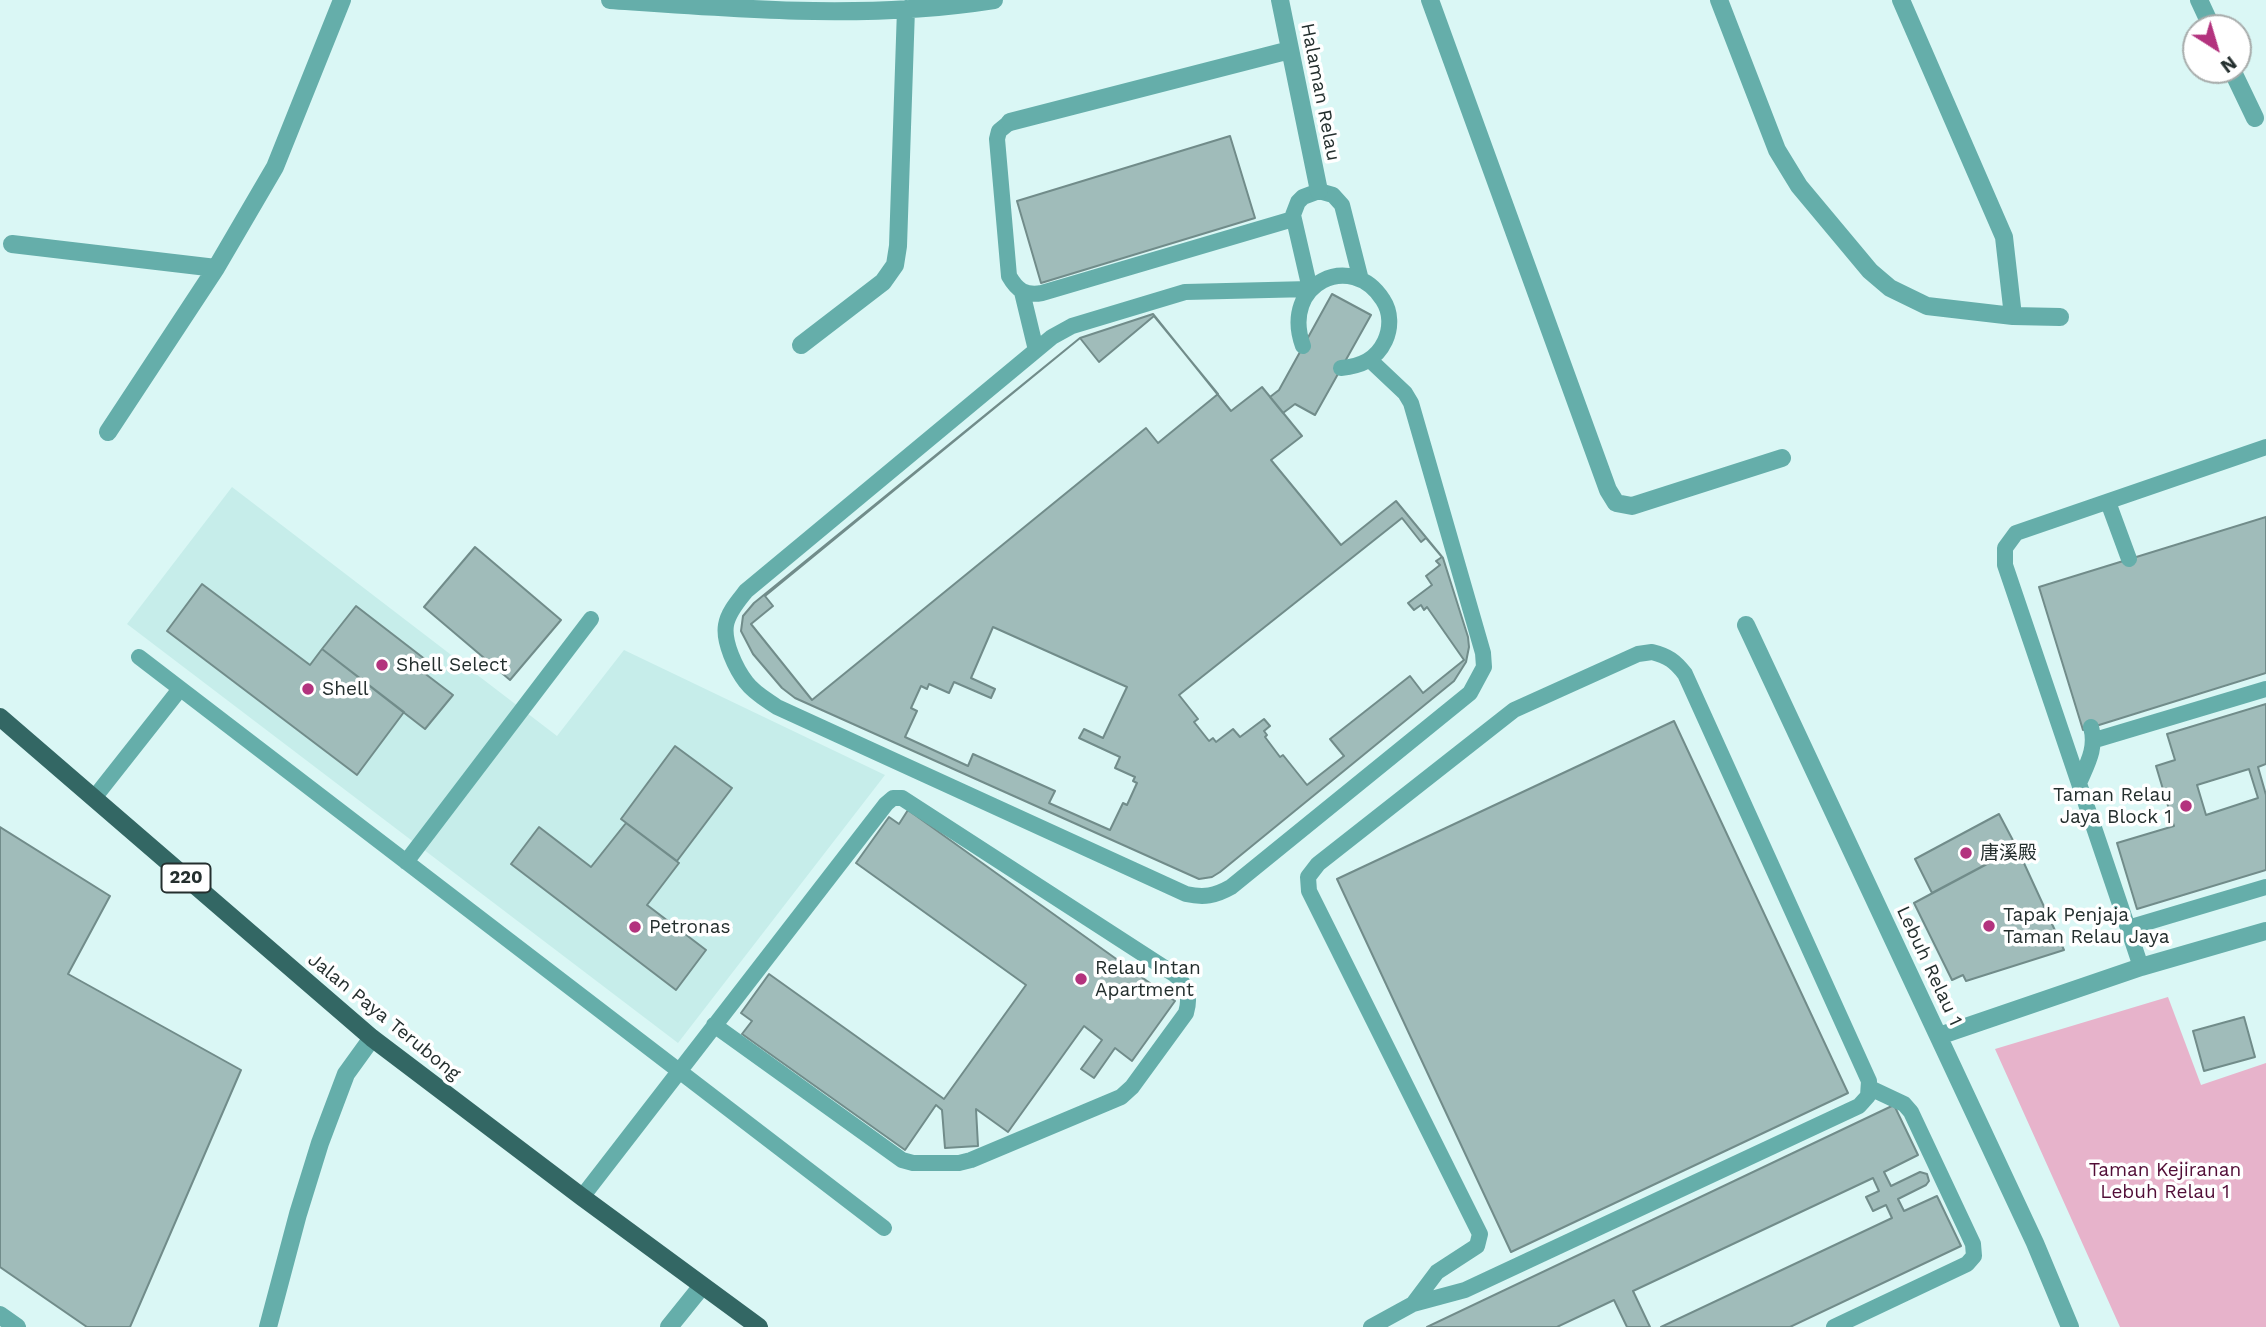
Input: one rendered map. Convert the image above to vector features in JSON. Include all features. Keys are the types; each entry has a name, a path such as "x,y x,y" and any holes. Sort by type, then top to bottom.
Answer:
{"main road":[{"name":"Jalan Paya Terubong","path":"0,717 372,1038 760,1327"}],"street":[{"path":"108,432 216,268 275,167 342,0"},
{"path":"610,0 717,3 845,13 950,7 994,0"},
{"name":"Halaman Relau","path":"1280,0 1319,191"},
{"path":"1430,0 1608,490 1616,503 1632,506 1782,458"},
{"path":"1719,0 1777,150 1799,186 1870,271 1890,288 1927,306 2013,316 2060,317"},
{"path":"1901,0 2004,237 2013,316"},
{"path":"801,345 883,282 895,265 898,246 906,9"},
{"path":"1010,122 1290,50"},
{"path":"2239,84 2255,118"},
{"path":"12,244 216,268"},
{"name":"Lebuh Relau 1","path":"1746,625 2035,1243 2070,1327"},
{"path":"1939,1036 2141,967 2266,931"},
{"path":"268,1327 320,1143 346,1074 372,1038"},
{"path":"668,1327 702,1286"},
{"path":"0,1315 17,1327"}],"lane":[{"path":"1010,122 999,131 997,139 1009,276 1021,292 1036,350"},
{"path":"1310,289 1293,219 1298,202 1310,193 1319,191 1333,195 1342,205 1362,280"},
{"path":"1021,292 1032,295 1042,293 1293,219"},
{"path":"1303,346 1297,331 1297,316 1301,302 1310,289 1323,280 1338,276 1362,280 1378,292 1387,305 1390,320 1388,335 1381,349 1370,360 1357,366 1341,368"},
{"path":"1310,289 1185,292 1072,326 1052,337 746,591 734,605 726,625 728,645 747,683 777,707 1186,894 1202,897 1217,895 1231,887 1470,693 1483,667 1483,653 1411,403 1405,393 1370,360"},
{"path":"2141,967 2005,565 2005,548 2016,533 2266,447"},
{"path":"2108,502 2129,559"},
{"path":"406,862 591,619"},
{"path":"1371,1327 1413,1304 1465,1290 1859,1106 1868,1096 1869,1081 1691,687 1676,663 1666,655 1652,652 1638,654 1514,710 1318,864 1308,877 1309,891 1480,1234 1477,1246 1437,1272 1413,1304"},
{"path":"138,657 884,1228"},
{"path":"94,798 180,689"},
{"path":"2079,783 2093,734 2266,689"},
{"path":"582,1197 678,1070 893,798 902,798 1174,974 1188,992 1189,1003 1186,1013 1132,1087 1121,1097 959,1163 913,1163 902,1160 714,1025"},
{"path":"2128,928 2266,887"},
{"path":"1834,1327 1967,1264 1974,1256 1973,1244 1911,1112 1904,1104 1870,1088"}],"shaded area":[{"path":"232,487 557,736 624,650 885,775 678,1043 127,624"}],"green space":[{"name":"Taman Kejiranan Lebuh Relau 1","path":"2168,997 2201,1085 2266,1063 2266,1327 2120,1327 1995,1049"}],"building":[{"path":"1230,136 1255,218 1041,283 1017,201"},
{"path":"1332,294 1371,315 1315,415 1295,404 1283,413 1270,397 1279,390"},
{"path":"1153,314 1231,411 1262,387 1302,436 1271,460 1341,545 1396,501 1443,558 1469,647 1466,662 1454,681 1220,872 1212,877 1199,879 795,698 782,688 753,654 741,631 743,616 754,603 1080,338"},
{"path":"1154,316 1218,394 1158,443 1146,428 812,700 751,624 773,606 765,596 1080,338 1099,362"},
{"path":"2266,517 2266,673 2083,730 2039,587"},
{"path":"1402,518 1421,542 1426,538 1442,557 1436,561 1440,565 1426,576 1432,585 1408,603 1414,610 1421,605 1424,610 1427,607 1464,660 1423,693 1410,676 1330,739 1344,756 1307,785 1265,737 1267,735 1264,731 1270,726 1264,719 1240,737 1233,729 1216,742 1213,738 1209,741 1194,722 1198,719 1179,695"},
{"path":"475,547 561,620 510,680 424,607"},
{"name":"Shell","path":"202,584 310,665 322,649 404,712 357,775 167,631"},
{"name":"Shell Select","path":"356,606 426,660 419,669 453,695 425,729 322,649"},
{"path":"993,627 1127,687 1103,738 1084,729 1079,738 1120,757 1115,768 1135,777 1133,781 1137,783 1127,805 1123,803 1110,830 1049,803 1055,791 973,754 968,766 905,737 917,711 911,708 921,686 927,689 929,684 949,693 954,682 991,698 995,689 971,678"},
{"name":"Taman Relau Jaya Block 1","path":"2266,704 2266,764 2258,767 2266,795 2266,870 2137,909 2117,843 2174,826 2156,766 2175,760 2167,734","holes":["2249,769 2258,798 2206,815 2197,785"]},
{"path":"1674,721 1848,1093 1511,1252 1337,879"},
{"path":"675,746 732,788 677,861 621,819"},
{"name":"Relau Intan Apartment","path":"908,810 1175,1001 1132,1061 1115,1048 1094,1078 1081,1069 1102,1040 1084,1026 1008,1132 976,1109 978,1146 945,1148 942,1110 936,1105 905,1150 742,1034 752,1021 741,1013 769,974 944,1099 1026,985 856,863 889,817 899,824"},
{"name":"唐溪殿","path":"1999,814 2017,848 1932,893 1915,859"},
{"name":"Petronas","path":"626,823 679,863 647,905 706,950 676,990 511,864 539,827 591,867"},
{"path":"0,827 110,896 68,974 241,1070 130,1327 87,1327 0,1267"},
{"name":"Tapak Penjaja Taman Relau Jaya","path":"2017,848 2064,950 1966,981 1963,975 1952,980 1914,903"},
{"path":"2244,1017 2255,1057 2204,1071 2193,1031"},
{"path":"1894,1105 1918,1155 1884,1172 1891,1186 1920,1172 1927,1174 1929,1181 1926,1185 1898,1199 1904,1211 1937,1196 1961,1246 1790,1327 1661,1327 1892,1218 1886,1205 1873,1211 1866,1197 1879,1191 1873,1178 1633,1291 1650,1327 1627,1327 1614,1300 1557,1327 1427,1327"}],"place":[{"name":"Shell Select","path":"382,665"},
{"name":"Shell","path":"308,689"},
{"name":"Taman Relau Jaya Block 1","path":"2186,806"},
{"name":"唐溪殿","path":"1966,853"},
{"name":"Tapak Penjaja Taman Relau Jaya","path":"1989,926"},
{"name":"Petronas","path":"635,927"},
{"name":"Relau Intan Apartment","path":"1081,979"}]}
